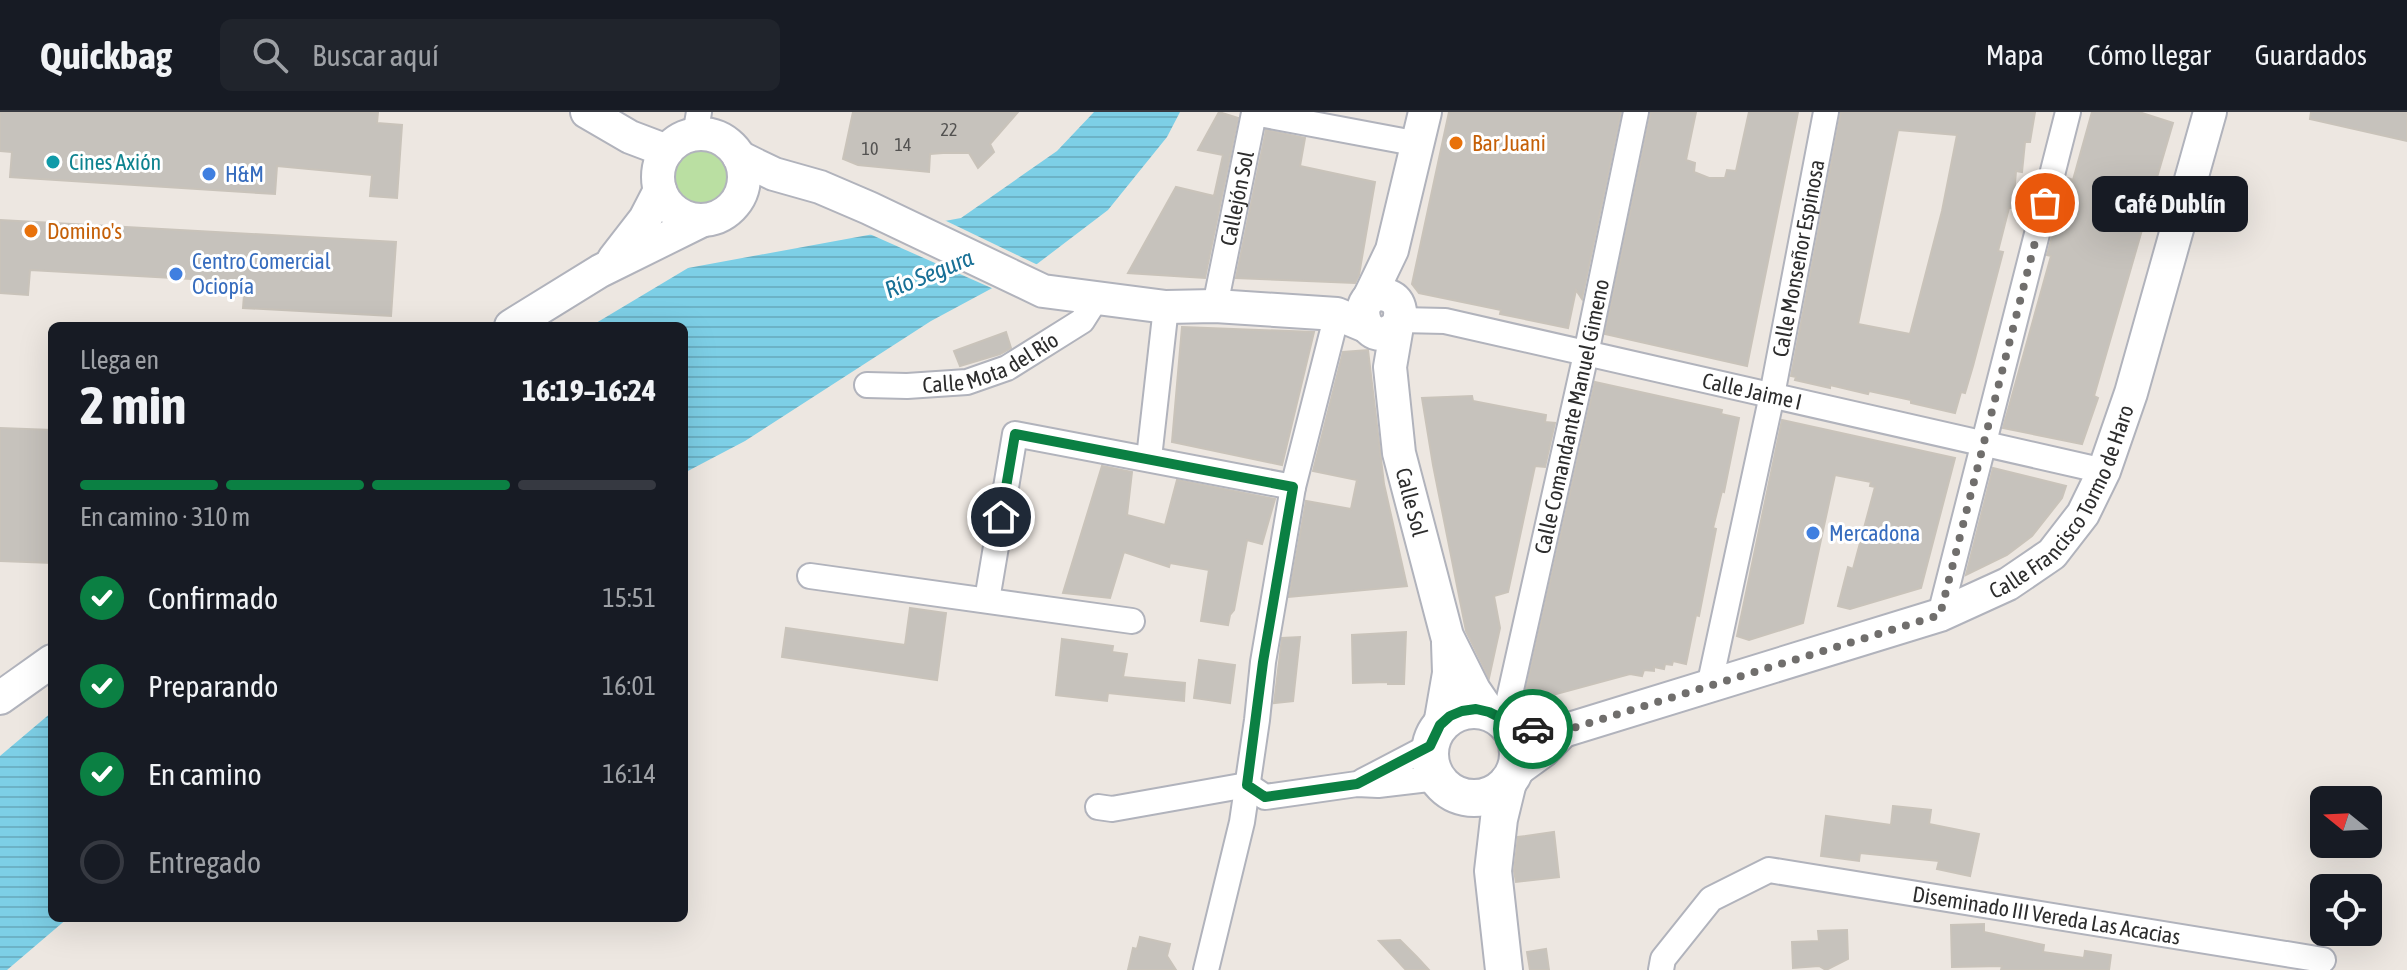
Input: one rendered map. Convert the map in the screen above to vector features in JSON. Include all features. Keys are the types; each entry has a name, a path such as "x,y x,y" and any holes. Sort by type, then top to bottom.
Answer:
{"main road":[{"path":"1493,871 1440,760 1450,716 1462,711 1476,709 1501,721 1517,745 1518,758 1499,819 1493,871 1504,970"},
{"path":"1440,760 1463,797 1476,798 1499,790 1511,777"}],"street":[{"path":"587,112 630,137 667,151"},
{"path":"1206,970 1242,822 1263,662 1293,487 1375,316 1425,112"},
{"name":"Calle Comandante Manuel Gimeno","path":"1501,721 1586,354 1636,112"},
{"name":"Calle Monseñor Espinosa","path":"1709,687 1772,395 1826,112"},
{"path":"1940,615 2068,112"},
{"name":"Callejón Sol","path":"1215,306 1254,113 1419,144"},
{"name":"Calle Francisco Tormo de Haro","path":"1501,721 1563,731 1709,687 1940,615 2008,584 2052,554 2083,514 2104,471 2131,393 2203,114"},
{"path":"701,221 675,212 660,190 658,177 667,151 697,124 708,135 721,139 739,157 774,174 820,187"},
{"path":"734,206 744,182 739,157"},
{"path":"517,322 600,271 701,221 725,214 734,206 773,192 820,187"},
{"name":"Calle Mota del Río","path":"820,187 1043,291 1166,307 1215,306 1375,316"},
{"path":"600,271 619,256 645,219 660,190"},
{"name":"Calle Mota del Río","path":"867,385 967,382 1007,368 1082,321 1096,299"},
{"path":"1149,458 1166,307"},
{"name":"Calle Jaime I","path":"1375,316 1445,321 2104,471"},
{"name":"Calle Sol","path":"1375,316 1390,367 1399,453 1447,636"},
{"path":"987,600 1015,434 1293,487"},
{"path":"810,576 1132,621"},
{"path":"1447,636 1474,690 1501,721"},
{"path":"1440,760 1449,673 1447,636"},
{"path":"0,698 48,664"},
{"name":"Calle Francisco Tormo de Haro","path":"1511,777 1563,731"},
{"path":"1098,807 1112,809 1247,785 1265,797 1357,784 1440,760"},
{"path":"1357,784 1378,785 1440,760"},
{"name":"Diseminado III Vereda Las Acacias","path":"1661,970 1663,959 1711,899 1769,870 2323,960"}],"green space":[{"path":"701,149 721,157 729,177 721,197 701,205 681,197 673,177 681,157"}],"water":[{"name":"Río Segura","path":"1094,112 1180,112 1167,137 1108,210 1037,264 931,321 745,441 688,471 688,322 598,322 688,268 961,218 1057,151"},
{"path":"48,715 48,922 63,922 7,970 0,970 0,756"}],"pier":[{"path":"940,218 1040,266 996,290 865,232"}],"building":[{"path":"0,112 378,112 377,123 402,125 397,198 370,196 372,175 277,166 275,194 10,177 12,152 0,151"},
{"path":"853,112 1018,112 990,144 994,152 978,168 969,153 930,154 929,172 858,165 843,159"},
{"path":"1219,112 1238,118 1205,278 1128,273 1176,187 1214,196 1223,155 1198,150"},
{"path":"1449,112 1621,112 1582,299 1576,290 1568,328 1419,293 1412,284"},
{"path":"1651,112 1696,112 1686,160 1695,163 1694,172 1709,178 1725,178 1727,170 1736,171 1749,112 1798,112 1747,366 1605,334"},
{"path":"1841,112 2035,112 2030,142 2025,142 2022,172 2016,171 2013,208 2009,208 1998,251 2003,252 1973,366 1955,413 1869,391 1868,394 1830,385 1830,388 1795,380 1796,377 1791,376","holes":["1898,130 1957,135 1942,211 1910,334 1858,324"]},
{"path":"2092,112 2139,112 2173,123 2150,201 2155,201 2148,225 2144,223 2094,396 2098,398 2082,444 2003,428 2051,256 2047,255 2053,233 2057,234 2066,203 2061,202 2068,178 2073,180"},
{"path":"2311,112 2407,112 2407,141 2310,119"},
{"path":"1266,130 1305,138 1300,166 1375,182 1355,283 1236,278"},
{"path":"0,220 396,242 391,316 243,308 245,282 30,270 28,295 0,293"},
{"path":"1182,327 1314,332 1282,465 1172,442"},
{"path":"1006,332 1011,348 960,366 954,351"},
{"path":"1368,350 1384,484 1407,586 1289,597 1306,501 1351,509 1357,480 1313,471 1343,352"},
{"path":"1595,382 1722,410 1721,414 1739,418 1724,492 1713,528 1716,529 1699,616 1696,615 1686,664 1673,661 1672,665 1665,664 1664,669 1654,667 1654,671 1644,670 1642,676 1630,674 1523,703"},
{"path":"1472,396 1473,401 1546,415 1545,422 1555,423 1545,467 1535,466 1508,592 1494,596 1500,628 1489,678 1466,631 1422,398"},
{"path":"1782,420 1955,458 1921,588 1850,609 1838,606 1848,567 1853,569 1875,487 1870,486 1871,482 1835,475 1803,623 1749,640 1737,636"},
{"path":"0,428 48,430 48,563 0,561"},
{"path":"1102,466 1132,472 1127,515 1165,525 1177,480 1275,499 1262,544 1247,540 1234,610 1228,625 1201,621 1209,570 1170,563 1169,567 1124,552 1110,598 1063,593"},
{"path":"1993,468 2066,486 2062,498 2032,536 2007,555 1966,575"},
{"path":"910,608 946,613 937,680 782,657 786,628 905,645"},
{"path":"1406,632 1404,684 1353,683 1352,635"},
{"path":"1300,637 1293,701 1274,703 1282,638"},
{"path":"1062,639 1113,646 1112,652 1127,654 1123,677 1185,683 1184,701 1108,693 1107,701 1056,695"},
{"path":"1199,660 1235,665 1230,703 1194,698"},
{"path":"1893,806 1931,810 1929,824 1979,834 1970,876 1937,869 1939,861 1860,853 1859,861 1821,856 1826,816 1891,825"},
{"path":"1554,832 1559,877 1516,882 1514,871 1518,837"},
{"path":"1984,924 1984,932 2044,945 2043,952 2084,958 2085,951 2111,955 2109,970 1952,967 1951,925"},
{"path":"1847,930 1848,959 1826,970 1819,966 1793,968 1792,942 1819,941 1818,931"},
{"path":"1140,937 1170,944 1167,956 1176,970 1128,970 1133,948 1137,949"},
{"path":"1400,940 1429,970 1406,970 1379,941"},
{"path":"1546,949 1549,970 1530,970 1527,952"}],"way so far":[{"path":"1533,729 1563,731 1940,615 2045,203"}],"place":[{"name":"Bar Juani","path":"1456,143"},
{"name":"Cines Axión","path":"53,162"},
{"name":"H&M","path":"209,174"},
{"name":"Café Dublín","path":"2045,203"},
{"name":"Domino's","path":"31,231"},
{"name":"Centro Comercial Ociopía","path":"176,274"},
{"name":"Mercadona","path":"1813,533"}],"route":[{"path":"1001,517 1015,434 1293,487 1263,662 1247,785 1265,797 1357,784 1430,746 1440,725 1462,711 1476,709 1489,712 1511,729 1533,729"}]}
